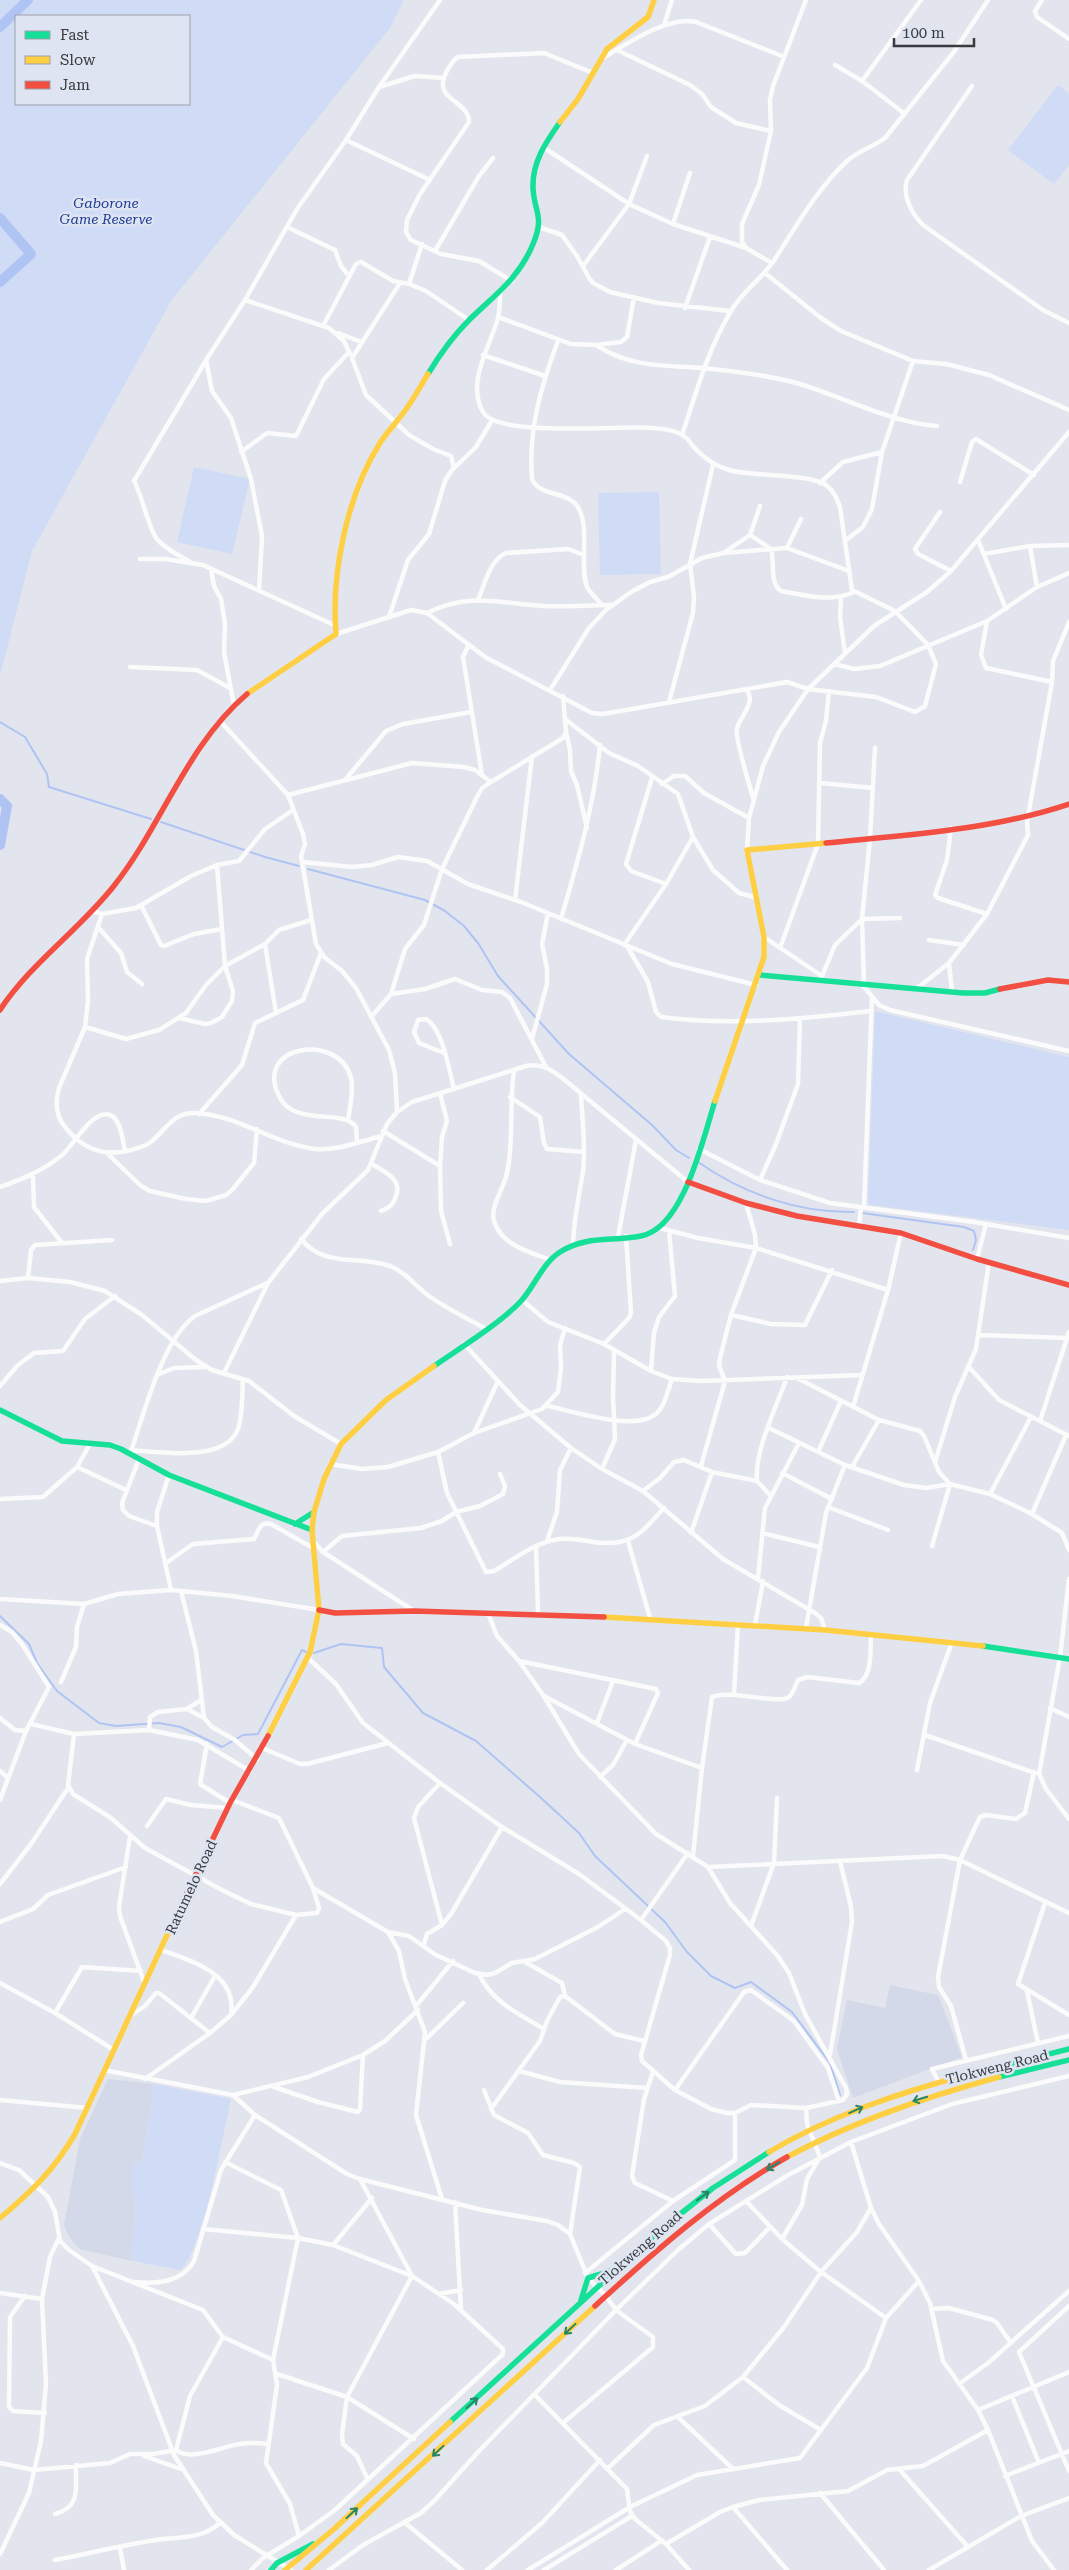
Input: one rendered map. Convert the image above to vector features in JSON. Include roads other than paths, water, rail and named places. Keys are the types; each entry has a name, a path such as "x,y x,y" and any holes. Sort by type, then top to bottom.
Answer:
{"street":[{"path":"190,562 157,540 152,531 142,496 134,481 206,360 245,300 297,209 440,0"},
{"path":"336,634 334,625 338,572 353,498 380,442 396,422 442,352 469,320 512,281 526,259 539,227 540,218 533,180 537,158 578,99 600,60 613,42 648,17 654,0"},
{"path":"664,25 672,0"},
{"path":"746,248 742,242 742,224 759,185 771,131 770,100 782,56 806,0"},
{"path":"862,81 921,0"},
{"path":"682,435 715,340 730,311 765,273 828,181 853,156 875,146 885,138 905,114 953,53 988,0"},
{"path":"1042,0 1035,11 1037,17 1069,39"},
{"path":"600,60 664,25 684,20 696,22 782,56"},
{"path":"617,50 690,85 702,94 711,107 736,123 771,131"},
{"path":"512,281 479,261 435,251 408,236 407,220 420,194 469,122 467,112 446,96 443,78 453,60 458,57 536,53 551,54 593,73"},
{"path":"835,65 862,81 905,114"},
{"path":"379,87 420,75 443,78"},
{"path":"972,86 907,180 906,193 910,207 916,218 923,225 1044,310 1069,323"},
{"path":"346,140 430,180"},
{"path":"543,148 630,204 673,224 746,248 772,262"},
{"path":"583,266 630,204 648,156"},
{"path":"435,251 479,176 493,158"},
{"path":"673,224 690,173"},
{"path":"287,227 335,250 341,266 349,276"},
{"path":"539,227 552,230 562,236 589,278 600,288 685,308 730,311"},
{"path":"685,308 710,237"},
{"path":"409,284 422,244"},
{"path":"323,326 356,264 364,262 400,283 409,284 426,292 469,320"},
{"path":"765,273 821,318 841,331 913,361 952,366 989,375 1069,410"},
{"path":"352,358 400,283"},
{"path":"427,612 468,646 485,657 598,714 670,702 749,693 792,682 808,690 876,697 915,712 925,706 935,667 935,659 928,645 895,611 854,592 851,586 846,540 836,496 820,482 748,474 713,465 682,435 652,428 532,428 491,422 482,412 479,399 483,355 498,318 500,292"},
{"path":"498,318 558,341 596,345 621,342 627,337 634,297"},
{"path":"245,300 323,326 361,342"},
{"path":"336,333 344,341 366,395 417,440 451,456 454,468"},
{"path":"558,341 545,376 532,428 532,479 536,486 567,497 578,507 582,522 587,586 602,605"},
{"path":"596,345 620,359 638,363 705,368 800,384 912,423 937,426"},
{"path":"241,452 268,433 296,436 324,380 349,352"},
{"path":"483,355 545,376"},
{"path":"206,360 212,390 231,418 251,479 262,536 259,591"},
{"path":"846,540 866,523 872,509 882,452 913,361"},
{"path":"389,617 408,560 429,534 445,481 454,468 476,447 491,422"},
{"path":"581,1094 584,1152 574,1217 573,1244 591,1238 641,1236 660,1228 672,1215 688,1182 760,975 764,956 764,937 754,896 747,850 749,818 763,766 778,732 808,690 874,626 927,592 952,571 1069,432"},
{"path":"960,482 972,442 976,440 1034,475"},
{"path":"820,482 843,462 882,452"},
{"path":"670,702 693,613 694,597 690,564 713,465"},
{"path":"550,690 589,628 612,605 650,582 668,578 690,564 723,553 750,535 760,506"},
{"path":"940,512 915,549 918,554 952,571"},
{"path":"787,548 801,520"},
{"path":"750,535 771,549 776,588 812,596 841,598 854,592"},
{"path":"978,540 1006,609"},
{"path":"738,543 742,552"},
{"path":"984,554 1030,546 1069,545"},
{"path":"1030,546 1037,587"},
{"path":"723,553 787,548 849,571"},
{"path":"478,600 492,564 498,556 506,552 568,549 584,555"},
{"path":"140,559 190,562 211,569 334,625"},
{"path":"211,569 214,586 221,598 225,624 224,652 234,706"},
{"path":"834,664 854,669 870,668 987,622 1037,587 1069,573"},
{"path":"841,598 840,618 845,653"},
{"path":"0,1010 29,970 92,910 122,876 220,721 234,706 336,634 411,610 427,612 453,602 478,600 543,606 612,605"},
{"path":"987,622 981,655 986,668 1052,682"},
{"path":"916,989 949,963 987,914 1028,835 1027,822 1030,815 1052,682 1053,661 1069,622"},
{"path":"468,646 464,654 471,712 482,775"},
{"path":"130,667 197,670 230,688"},
{"path":"780,948 818,844 820,743 826,721 829,691"},
{"path":"749,693 736,733 754,799"},
{"path":"563,696 571,771 577,785 588,830"},
{"path":"344,781 386,731 403,724 471,712"},
{"path":"565,719 614,756 638,766 680,798 693,837 702,856 713,870 739,893 754,896"},
{"path":"220,721 288,795 305,844 302,852 303,862 316,944 321,953 348,977 356,988 393,1061 397,1112"},
{"path":"371,1017 391,994 405,949 424,925 442,869 482,788 558,742 566,732"},
{"path":"561,919 588,830 597,783 600,745"},
{"path":"875,748 870,838 862,919 862,983 879,1005 890,1010 1069,1051"},
{"path":"515,900 532,756"},
{"path":"288,795 412,763 464,767 475,770 491,782"},
{"path":"662,784 669,779 682,775 687,776 704,793 749,818"},
{"path":"652,778 626,864 631,871 666,884"},
{"path":"820,784 873,788"},
{"path":"747,850 818,844 951,828 1030,815 1069,804"},
{"path":"92,910 102,914 123,912 141,905 192,876 217,865 241,860 265,829 293,810"},
{"path":"951,828 947,860 935,894 938,898 987,914"},
{"path":"625,946 666,884 693,837"},
{"path":"303,862 362,867 388,858 407,857 427,861 468,884 515,900 672,964 756,985"},
{"path":"179,1018 205,1024 222,1017 229,1008 233,996 225,966 217,865"},
{"path":"141,905 161,945 164,946 194,934 222,929"},
{"path":"532,1039 547,984 547,969 542,944 548,913"},
{"path":"102,914 87,959 88,1001 85,1027 56,1098 57,1114 74,1138 108,1154 140,1186 150,1191 186,1199 206,1200 226,1195 254,1163 257,1129"},
{"path":"821,978 835,945 862,919 900,918"},
{"path":"85,1027 126,1039 159,1030 179,1018 190,1008 206,984 225,966 265,944 279,930 311,920"},
{"path":"98,927 121,953 128,972 142,984"},
{"path":"764,937 821,978"},
{"path":"929,940 964,945"},
{"path":"265,944 276,1013"},
{"path":"625,946 652,990 658,1016 743,1021 800,1019 871,1011"},
{"path":"199,1114 242,1065 246,1057 252,1027 261,1019 303,1000 321,953"},
{"path":"949,963 952,992"},
{"path":"760,975 821,978 916,989 985,993 1023,983 1048,980 1069,982"},
{"path":"391,994 425,989 455,979 482,990 502,992 510,998 546,1067 688,1182 746,1203 797,1216 901,1233 977,1259 1069,1285"},
{"path":"859,1227 862,1207 872,996"},
{"path":"444,1053 419,1043 414,1032 418,1020 426,1019 435,1026 444,1053 454,1089"},
{"path":"760,1180 776,1144 798,1084 800,1019"},
{"path":"348,1120 352,1080 345,1065 332,1054 314,1050 301,1050 283,1058 278,1065 274,1081 281,1100 290,1108 309,1116 348,1120 356,1127 358,1142"},
{"path":"224,1372 268,1283 322,1214 372,1164 382,1133 397,1112 412,1102 532,1065 546,1067"},
{"path":"514,1071 510,1096 508,1170 493,1218 498,1229 507,1240 516,1246 551,1260"},
{"path":"440,1093 447,1121 442,1137 440,1166 441,1211 450,1244"},
{"path":"510,1096 540,1117 544,1143 547,1149 584,1152"},
{"path":"108,1154 151,1143 177,1117 189,1113 238,1122 288,1143 316,1149 332,1148 358,1142 382,1133"},
{"path":"0,1187 34,1176 65,1153 74,1138 95,1118 108,1114 117,1120 125,1151"},
{"path":"382,1133 440,1166"},
{"path":"618,1237 636,1140"},
{"path":"699,1149 760,1180 830,1203 986,1224 1069,1238"},
{"path":"372,1164 394,1177 398,1185 398,1193 393,1204 381,1211"},
{"path":"34,1176 34,1207 62,1243"},
{"path":"701,1466 725,1381 719,1366 731,1315 756,1248 755,1235 746,1203"},
{"path":"977,1259 986,1224"},
{"path":"660,1228 756,1248 832,1270 888,1290"},
{"path":"651,1371 654,1333 659,1317 675,1296 669,1230"},
{"path":"853,1407 888,1290 901,1233"},
{"path":"604,1344 630,1318 626,1236"},
{"path":"301,1239 312,1250 329,1258 391,1266 404,1274 429,1296 486,1329"},
{"path":"28,1278 33,1246 112,1240"},
{"name":"Ratumelo Road","path":"0,2218 37,2187 60,2160 88,2108 144,1982 230,1804 257,1758 308,1657 314,1638 319,1610 312,1530 314,1512 330,1464 341,1444 386,1400 486,1329 522,1300 551,1260 573,1244"},
{"path":"935,1462 955,1397 980,1336 990,1262"},
{"path":"731,1315 771,1324 805,1325 832,1270"},
{"path":"0,1281 28,1278 88,1286 115,1296 205,1366"},
{"path":"130,1452 173,1340 195,1316 268,1283"},
{"path":"0,1386 17,1366 34,1354 63,1351 85,1319 115,1296"},
{"path":"522,1300 548,1322 604,1344 651,1371 672,1379 725,1381 862,1375"},
{"path":"330,1464 362,1469 388,1467 438,1452 474,1433 548,1406 558,1392 560,1385 560,1345 565,1328"},
{"path":"1040,1421 1069,1332"},
{"path":"980,1336 1067,1338"},
{"path":"464,1344 498,1381 571,1448 602,1469 643,1491 691,1534 723,1559 808,1608 821,1618 825,1630"},
{"path":"602,1469 615,1439 613,1420 614,1351"},
{"path":"159,1374 174,1368 205,1366 243,1379 262,1389 313,1429 341,1444"},
{"path":"968,1366 999,1400 1068,1435 1032,1514"},
{"path":"757,1481 757,1462 787,1377"},
{"path":"795,1377 879,1420 920,1431 939,1472 950,1484"},
{"path":"0,1410 62,1441 110,1445 130,1452 193,1453 213,1450 224,1444 237,1430 243,1379"},
{"path":"548,1406 613,1420 647,1419 655,1415 661,1408 672,1379"},
{"path":"474,1433 498,1381"},
{"path":"818,1452 841,1401"},
{"path":"990,1494 1031,1417"},
{"path":"852,1467 879,1420"},
{"path":"769,1428 852,1467 904,1485 920,1488 950,1484 990,1494 1032,1514 1062,1533 1069,1550"},
{"path":"755,1625 765,1508 799,1443"},
{"path":"0,1499 43,1497 77,1467 90,1444"},
{"path":"547,1541 557,1512 560,1470 571,1448"},
{"path":"130,1452 169,1476 312,1530"},
{"path":"438,1452 447,1493 486,1572 494,1571 547,1541 560,1539 616,1544 628,1541 636,1537 664,1508"},
{"path":"139,1459 122,1503 125,1513 157,1526"},
{"path":"643,1491 676,1461 684,1460 712,1472 757,1481 771,1496"},
{"path":"806,1628 818,1548 828,1507 846,1464"},
{"path":"77,1467 126,1490"},
{"path":"691,1534 712,1472"},
{"path":"782,1473 832,1499"},
{"path":"323,1552 342,1536 406,1531 442,1521 456,1512 480,1506 503,1494 505,1486 500,1474"},
{"path":"169,1476 159,1501 157,1526 171,1590"},
{"path":"932,1546 950,1484"},
{"path":"828,1507 888,1530"},
{"path":"295,1524 314,1512"},
{"path":"166,1563 193,1544 254,1539 260,1526 265,1523 271,1524 313,1544 414,1611"},
{"path":"762,1533 818,1548"},
{"path":"628,1541 650,1618"},
{"path":"536,1546 538,1614"},
{"path":"1069,1578 1060,1658 1039,1774 1046,1789 1069,1819"},
{"path":"0,1599 84,1604 118,1594 171,1590 232,1596 335,1612 414,1611 538,1614 650,1618 806,1628 952,1642 1069,1659"},
{"path":"181,1591 196,1651 204,1718"},
{"path":"61,1682 76,1647 77,1627 84,1604"},
{"path":"308,1657 336,1684 363,1723 388,1743 502,1827 579,1874 666,1941 670,1948 644,2041 642,2061 675,2090 711,2109 735,2113 751,2105 806,2108 839,2101 846,2096 846,2088 813,2028 789,1973 730,1902 708,1868 693,1856 656,1834 579,1754 519,1661 497,1636 488,1613"},
{"path":"734,1694 738,1624"},
{"path":"0,1625 12,1632 22,1644 49,1685 49,1690 26,1732 7,1777 0,1800"},
{"path":"693,1856 711,1699 714,1696 734,1694 784,1699 791,1695 798,1680 804,1678 859,1683 864,1680 869,1666 871,1635"},
{"path":"917,1770 930,1703 952,1642"},
{"path":"519,1661 613,1681 652,1686 658,1691 635,1744"},
{"path":"597,1722 613,1681"},
{"path":"543,1696 597,1722 635,1744 702,1768"},
{"path":"148,1730 150,1718 158,1712 187,1709 201,1700"},
{"path":"1050,1708 1069,1717"},
{"path":"187,1709 204,1718 212,1728 235,1740 257,1758"},
{"path":"0,1718 15,1730 26,1732"},
{"path":"31,1724 74,1734 148,1730 207,1744 250,1771"},
{"path":"0,1884 31,1844 68,1788 74,1734"},
{"path":"925,1735 1039,1774"},
{"path":"600,1777 613,1765 627,1740"},
{"path":"262,1748 300,1764 307,1764 388,1743"},
{"path":"207,1744 200,1784 230,1804"},
{"path":"0,1771 7,1777"},
{"path":"966,2060 951,2006 938,1981 960,1860 980,1817 986,1815 1016,1819 1025,1814 1034,1772"},
{"path":"440,1783 418,1807 414,1818 442,1925"},
{"path":"68,1788 73,1794 111,1818 130,1837 145,1848 251,1904 296,1915 317,1913 319,1908 314,1888 279,1818 230,1804 191,1805 166,1799 147,1826"},
{"path":"751,1926 774,1863 777,1798"},
{"path":"424,1944 427,1934 442,1925 502,1827"},
{"path":"130,1837 119,1906 120,1916 144,1982"},
{"path":"641,1920 688,1853"},
{"path":"708,1868 774,1863 943,1856 960,1860 1069,1913"},
{"path":"830,2056 852,1922 851,1907 840,1861"},
{"path":"0,1922 33,1909 48,1895 126,1867"},
{"path":"314,1888 388,1932 409,1936 424,1944 436,1955 479,1974 495,1973 512,1963 525,1962 585,1934 625,1909"},
{"path":"1046,1903 1017,1981 1019,1986 1026,1991 1069,2015"},
{"path":"145,2079 210,2033 231,2015 253,1987 296,1915"},
{"path":"388,1932 396,1943 426,2039 416,2116 442,2199"},
{"path":"161,1950 205,1966 231,1995 231,2015"},
{"path":"104,2070 233,2095 274,2087 308,2077 363,2055 385,2041 417,2008 453,1961"},
{"path":"525,1962 562,1983 564,1996 615,2034 644,2041"},
{"path":"55,2013 82,1967 141,1971"},
{"path":"479,1974 484,1984 497,1999 544,2029"},
{"path":"191,2018 215,1976"},
{"path":"0,1983 55,2013 114,2050"},
{"path":"675,2090 746,1991 754,1991 790,2017 804,2034 828,2068 839,2101"},
{"path":"1026,1991 1038,2043"},
{"path":"130,2016 158,1992 210,2033"},
{"path":"491,2109 540,2041 560,1998 564,1996"},
{"path":"426,2039 463,2003"},
{"path":"804,2034 813,2028"},
{"path":"938,2081 932,2069 1069,2036"},
{"name":"Tlokweng Road","path":"288,2569 329,2534 624,2260 722,2182 772,2151 865,2106 938,2081 1069,2049"},
{"path":"274,2087 358,2112 360,2110 363,2055"},
{"name":"Tlokweng Road","path":"306,2570 606,2296 693,2219 734,2190 816,2142 912,2101 1069,2060"},
{"path":"518,2071 560,2082 647,2088"},
{"path":"653,2072 647,2088 632,2176 636,2183 673,2201"},
{"path":"329,2570 364,2544 421,2512 616,2310 678,2250 709,2224 820,2157 851,2142 952,2104 1069,2076"},
{"path":"484,2090 494,2115 528,2133 543,2155 574,2163 580,2167 570,2234"},
{"path":"233,2095 255,2115 347,2174 360,2179 496,2213 547,2221 558,2225 570,2234 577,2247 586,2275 606,2296 616,2310 653,2337 654,2344 563,2423"},
{"path":"0,2100 88,2108"},
{"path":"782,2239 802,2205 807,2179 820,2157 816,2142 807,2124 806,2108"},
{"path":"579,2303 586,2275 673,2201 735,2160 735,2113"},
{"path":"133,2282 156,2283 182,2274 194,2261 217,2181 226,2162 255,2115"},
{"path":"851,2142 871,2208 879,2224 919,2281 931,2309 943,2361 978,2410 988,2430 1032,2540 1054,2570"},
{"path":"226,2162 280,2190 298,2238 273,2360 277,2374 277,2385 268,2444 267,2466 290,2504 299,2536"},
{"path":"0,2163 19,2170 51,2201 59,2238 64,2246 92,2266 203,2310 223,2337 273,2360"},
{"path":"360,2179 372,2198 412,2276"},
{"path":"333,2245 372,2198"},
{"path":"746,2201 782,2239 821,2272 886,2318"},
{"path":"454,2202 461,2310"},
{"path":"607,2469 654,2425 714,2401 743,2376 784,2327 821,2272 857,2232 871,2208"},
{"path":"709,2224 739,2255 745,2253 770,2227"},
{"path":"203,2229 298,2238 333,2245 412,2276 461,2310 501,2345 503,2354 414,2439 335,2510 299,2536 268,2555 251,2570"},
{"path":"0,2554 10,2528 23,2507 34,2470 44,2413 46,2384 42,2299 50,2257 59,2238"},
{"path":"586,2275 600,2276 624,2260"},
{"path":"92,2266 133,2346 181,2469 220,2523 234,2535 288,2569"},
{"path":"368,2480 357,2456 343,2444 342,2434 347,2397 412,2276"},
{"path":"528,2570 630,2507 697,2475 797,2459 867,2368 886,2318 919,2281"},
{"path":"438,2294 461,2290"},
{"path":"959,2384 1011,2343 1069,2291"},
{"path":"0,2294 42,2299"},
{"path":"25,2296 10,2317 9,2407 13,2411 44,2413"},
{"path":"1069,2306 1019,2350 1069,2471"},
{"path":"931,2309 949,2308 993,2320 997,2322 1011,2343"},
{"path":"174,2450 190,2396 223,2337"},
{"path":"978,2410 1069,2372"},
{"path":"277,2374 347,2397 414,2439"},
{"path":"743,2376 779,2404 821,2430"},
{"path":"535,2395 627,2489 632,2516 664,2543 688,2570"},
{"path":"1012,2396 1039,2463"},
{"path":"678,2417 732,2468"},
{"path":"616,2570 720,2512 733,2507 759,2500 848,2491 882,2472 923,2466 988,2430"},
{"path":"0,2463 34,2470 110,2463 130,2454 141,2455 174,2450 181,2453 195,2454 243,2443 268,2444"},
{"path":"1006,2476 1069,2451"},
{"path":"141,2455 181,2469"},
{"path":"487,2570 542,2523 600,2460"},
{"path":"55,2514 70,2508 74,2502 76,2465"},
{"path":"899,2469 968,2547"},
{"path":"820,2493 884,2570"},
{"path":"929,2570 1021,2516 1069,2498"},
{"path":"733,2507 787,2570"},
{"path":"544,2570 632,2516"},
{"path":"404,2522 462,2570"},
{"path":"55,2560 120,2548 151,2540 197,2536 211,2530 220,2523"},
{"path":"271,2570 277,2563 289,2559 329,2534"},
{"path":"120,2548 124,2570"}],"waterway":[{"path":"0,27 28,0"},
{"path":"0,218 31,254 0,282"},
{"path":"0,722 25,737 47,774 49,787 151,819"},
{"path":"0,799 7,806 0,845"},
{"path":"161,822 265,857 299,866"},
{"path":"308,869 425,900 445,911 464,926 478,943 498,976 569,1054 652,1125 676,1150 689,1158"},
{"path":"698,1162 734,1183 772,1199 812,1209 854,1212"},
{"path":"862,1213 964,1227 974,1231 976,1240 973,1250"},
{"path":"0,1616 29,1644 37,1663 57,1691 99,1723 116,1726 159,1723 181,1727 222,1747 243,1735 258,1734 302,1650 306,1652"},
{"path":"314,1653 341,1644 382,1648 384,1667 423,1713 476,1741 540,1797 579,1833 595,1856 665,1922 687,1952 711,1976 735,1988 751,1982 792,2012 830,2063 840,2095"}],"park label":[{"name":"Gaborone Game Reserve","path":"106,212"}]}
